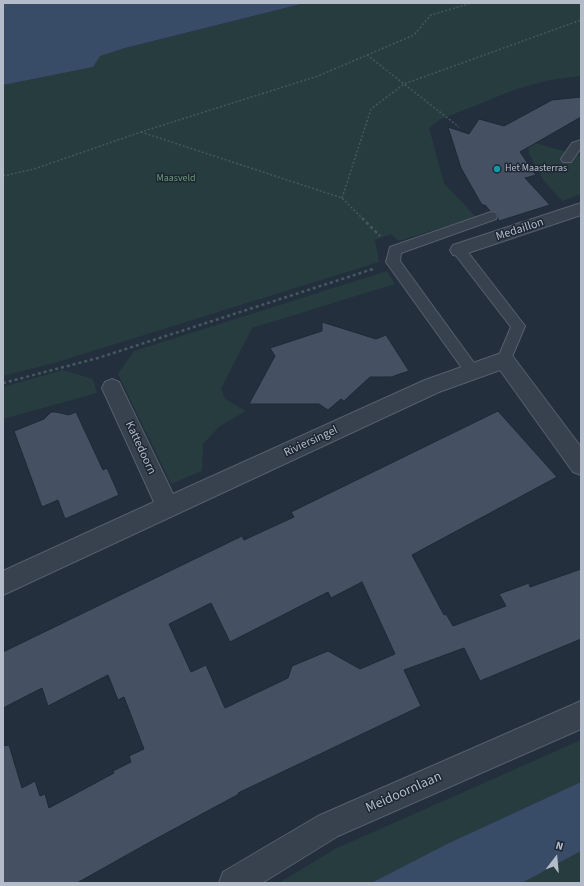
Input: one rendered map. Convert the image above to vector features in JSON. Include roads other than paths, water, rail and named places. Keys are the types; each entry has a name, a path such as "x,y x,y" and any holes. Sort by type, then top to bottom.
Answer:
{"street":[{"name":"Medaillon","path":"459,250 581,210"},
{"name":"Riviersingel","path":"3,583 432,386 504,360"},
{"path":"504,360 581,465"},
{"name":"Kattedoorn","path":"112,388 168,507"},
{"name":"Meidoornlaan","path":"234,883 328,826 581,715"}],"lane":[{"path":"567,159 576,146 581,144"},
{"path":"472,371 394,256 491,216"},
{"path":"459,250 518,326 504,360"}],"water":[{"path":"3,3 305,3 125,48 100,56 93,67 3,85"},
{"path":"581,782 581,851 522,883 371,883 449,843"}],"place":[{"name":"Het Maasterras","path":"497,169"}],"park label":[{"name":"Maasveld","path":"176,179"}]}
